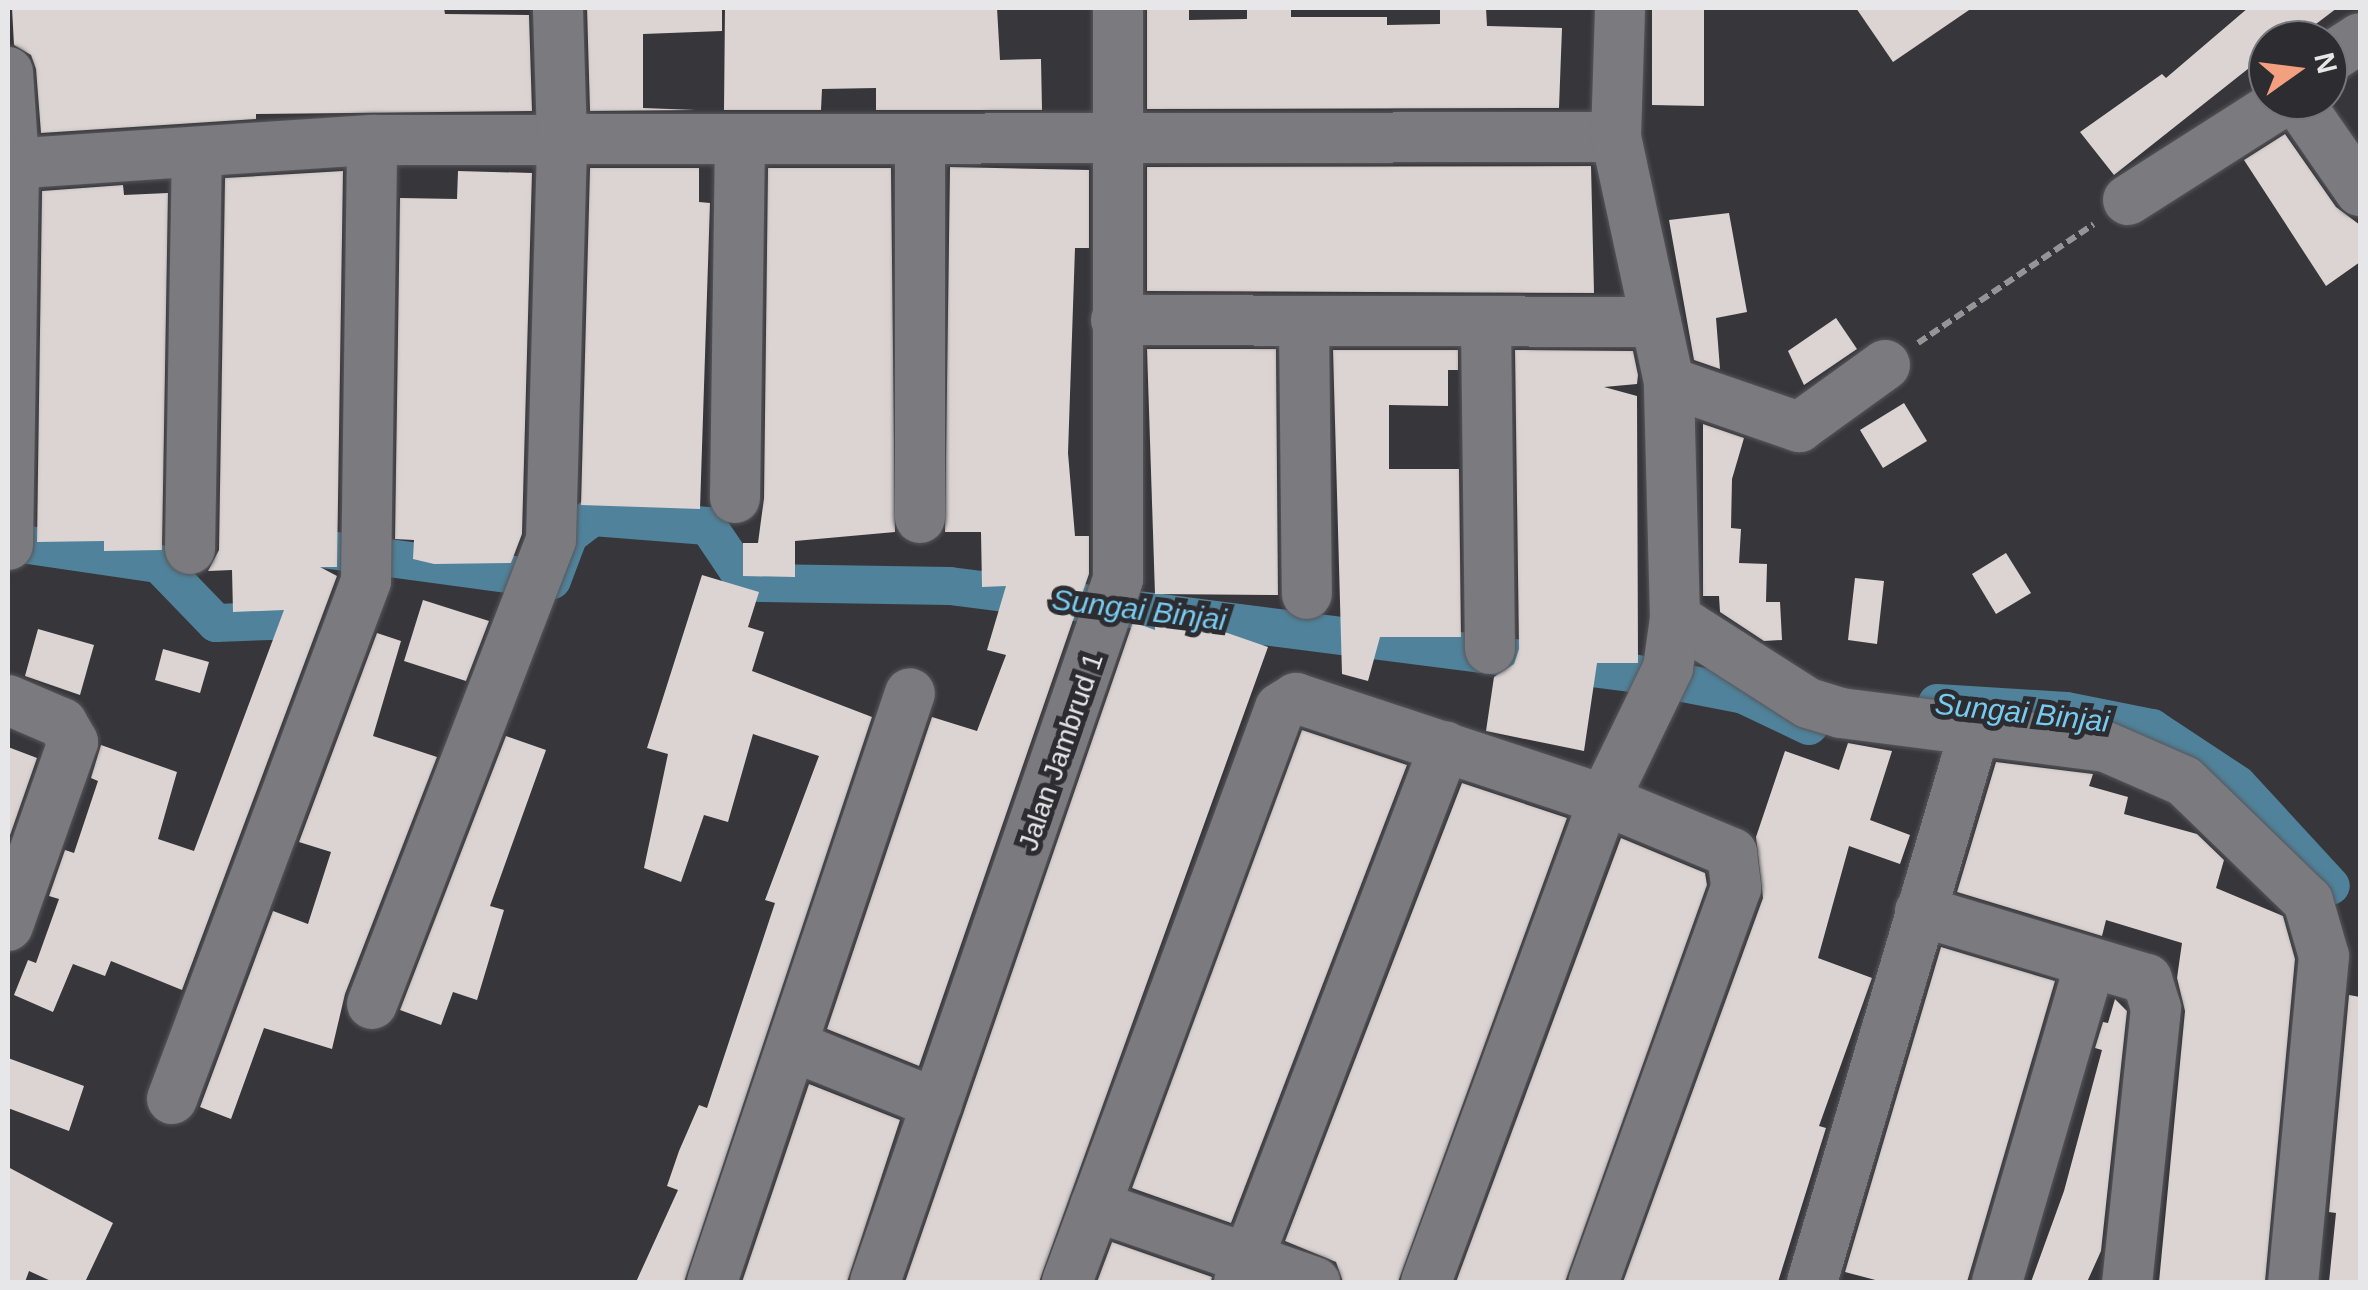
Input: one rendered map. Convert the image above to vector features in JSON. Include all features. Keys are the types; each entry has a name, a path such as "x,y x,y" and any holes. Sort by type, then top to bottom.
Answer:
{"street":[{"path":"372,1004 550,540 562,138 558,8"},
{"name":"Jalan Jambrud 1","path":"875,1282 1118,580 1118,8"},
{"path":"1426,1282 1604,800 1659,686 1675,618 1668,382 1616,137 1620,8"},
{"path":"8,72 10,533"},
{"path":"2128,200 2254,120"},
{"path":"2310,120 2360,191"},
{"path":"11,164 372,140 1616,137"},
{"path":"735,498 740,138"},
{"path":"920,139 920,518"},
{"path":"172,1099 368,561 372,140"},
{"path":"190,548 196,153"},
{"path":"1116,320 1656,322"},
{"path":"1304,322 1307,594"},
{"path":"1486,324 1490,648"},
{"path":"1668,382 1799,427 1885,365"},
{"path":"1675,618 1808,703 1840,714 2106,747 2184,781 2308,901 2324,956 2293,1282"},
{"path":"712,1282 795,1047 910,693"},
{"path":"1066,1282 1280,708 1311,698 1604,800 1726,847 1738,871 1593,1282"},
{"path":"8,700 62,723 73,742 8,926"},
{"path":"1812,1282 1976,730"},
{"path":"1243,1270 1445,746"},
{"path":"1920,911 2090,963 2138,971 2147,979 2156,1008 2127,1282"},
{"path":"1997,1282 2090,963"},
{"path":"795,1047 936,1104"},
{"path":"1095,1206 1243,1270 1315,1282"}],"path":[{"path":"1885,365 2128,200"}],"building":[{"path":"12,8 444,8 445,14 529,15 532,111 256,114 256,119 41,133 36,69 31,55 14,45"},
{"path":"587,8 722,8 722,31 643,34 643,108 696,110 590,111"},
{"path":"725,8 997,8 1000,60 1041,59 1042,110 876,110 876,88 822,89 821,110 724,110"},
{"path":"1147,8 1189,8 1189,20 1247,19 1247,8 1291,8 1291,17 1387,17 1387,25 1440,24 1440,8 1486,8 1487,26 1562,28 1559,108 1147,109"},
{"path":"1652,8 1704,8 1704,106 1652,105"},
{"path":"1856,8 1972,8 1893,62"},
{"path":"2248,8 2337,8 2321,20 2248,20 2248,69 2114,175 2080,132 2162,74 2166,78"},
{"path":"2285,134 2336,207 2360,225 2360,262 2326,286 2244,160"},
{"path":"1591,166 1594,293 1147,291 1147,167"},
{"path":"950,167 1089,170 1089,248 1075,248 1068,453 1075,536 1089,536 1089,574 919,1066 827,1029 932,717 977,731 1006,655 987,650 1006,586 982,587 981,532 945,532"},
{"path":"590,168 699,168 699,202 710,203 700,509 581,505"},
{"path":"768,168 891,168 895,532 795,541 795,577 743,576 743,543 758,543 764,498"},
{"path":"343,171 337,567 320,567 337,576 182,990 111,961 105,976 73,964 53,1012 14,995 28,960 36,963 59,899 49,896 65,850 74,853 98,781 91,778 101,745 177,772 158,839 194,851 284,610 233,612 232,570 208,571 219,550 225,178"},
{"path":"458,171 532,173 522,534 511,563 434,564 413,559 414,540 395,539 400,198 457,199"},
{"path":"123,185 124,195 168,193 162,550 104,551 104,541 37,542 42,191"},
{"path":"1729,213 1747,312 1716,318 1720,369 1694,360 1669,220"},
{"path":"1836,318 1857,349 1804,385 1788,351"},
{"path":"1147,349 1276,349 1278,595 1155,594"},
{"path":"1333,350 1458,350 1458,370 1448,370 1448,406 1389,405 1389,469 1459,469 1461,637 1380,637 1368,681 1342,674"},
{"path":"1515,350 1633,351 1638,375 1637,384 1604,387 1637,396 1638,663 1597,663 1584,751 1486,731 1494,677 1514,664 1519,649"},
{"path":"1904,403 1927,441 1883,468 1860,430"},
{"path":"1703,424 1744,438 1732,479 1731,528 1741,529 1739,563 1767,564 1766,602 1780,602 1782,640 1764,641 1720,612 1719,596 1703,596"},
{"path":"2006,553 2031,593 1996,614 1972,574"},
{"path":"702,575 759,592 748,627 764,632 752,671 872,717 684,1282 636,1282 678,1190 667,1186 679,1151 699,1105 707,1108 775,903 765,900 819,756 753,734 728,822 704,815 681,882 644,868 668,754 647,748"},
{"path":"1855,578 1884,581 1877,644 1848,640"},
{"path":"423,600 489,621 466,681 404,661"},
{"path":"1155,608 1268,647 1039,1282 905,1282 1133,622 1155,630"},
{"path":"38,629 94,645 80,695 25,676"},
{"path":"377,633 401,641 373,736 437,757 345,994 332,1049 264,1028 231,1119 200,1107 273,911 308,924 331,852 299,842"},
{"path":"163,649 209,662 200,693 155,680"},
{"path":"1302,730 1407,765 1231,1223 1132,1188"},
{"path":"506,736 546,750 490,906 504,910 477,1000 453,992 441,1025 400,1010"},
{"path":"1848,743 1892,751 1870,820 1910,835 1900,864 1849,846 1818,958 1872,978 1819,1126 1826,1128 1778,1282 1623,1282 1763,898 1756,837 1785,751 1839,770"},
{"path":"8,747 37,758 8,841"},
{"path":"1996,762 2093,774 2089,786 2128,797 2124,814 2197,834 2224,860 2216,888 2283,916 2295,959 2265,1282 2159,1282 2185,1011 2177,978 2182,943 2106,920 2102,936 1957,892"},
{"path":"1462,783 1567,818 1398,1282 1343,1282 1336,1262 1285,1241"},
{"path":"1621,838 1705,873 1707,885 1565,1282 1456,1282"},
{"path":"1941,947 2055,981 1967,1282 1883,1282 1845,1272"},
{"path":"2349,995 2360,997 2360,1282 2329,1282 2336,1213 2329,1212"},
{"path":"2115,999 2127,1011 2101,1251 2087,1282 2031,1282 2064,1191 2102,1050 2095,1048"},
{"path":"8,1058 84,1086 69,1131 8,1108"},
{"path":"809,1084 900,1120 847,1282 742,1282"},
{"path":"8,1167 113,1223 85,1282 53,1282 29,1271 25,1282 8,1282"},
{"path":"1112,1242 1212,1277 1211,1282 1097,1282"}],"waterway":[{"name":"Sungai Binjai","path":"8,542 159,564 216,623 270,621 296,557 315,548 552,580 569,535 593,517 708,526 737,569 761,583 950,586 1632,673 1744,695 1809,726"},
{"name":"Sungai Binjai","path":"1937,703 2066,711 2152,728 2238,785 2331,886"}]}
